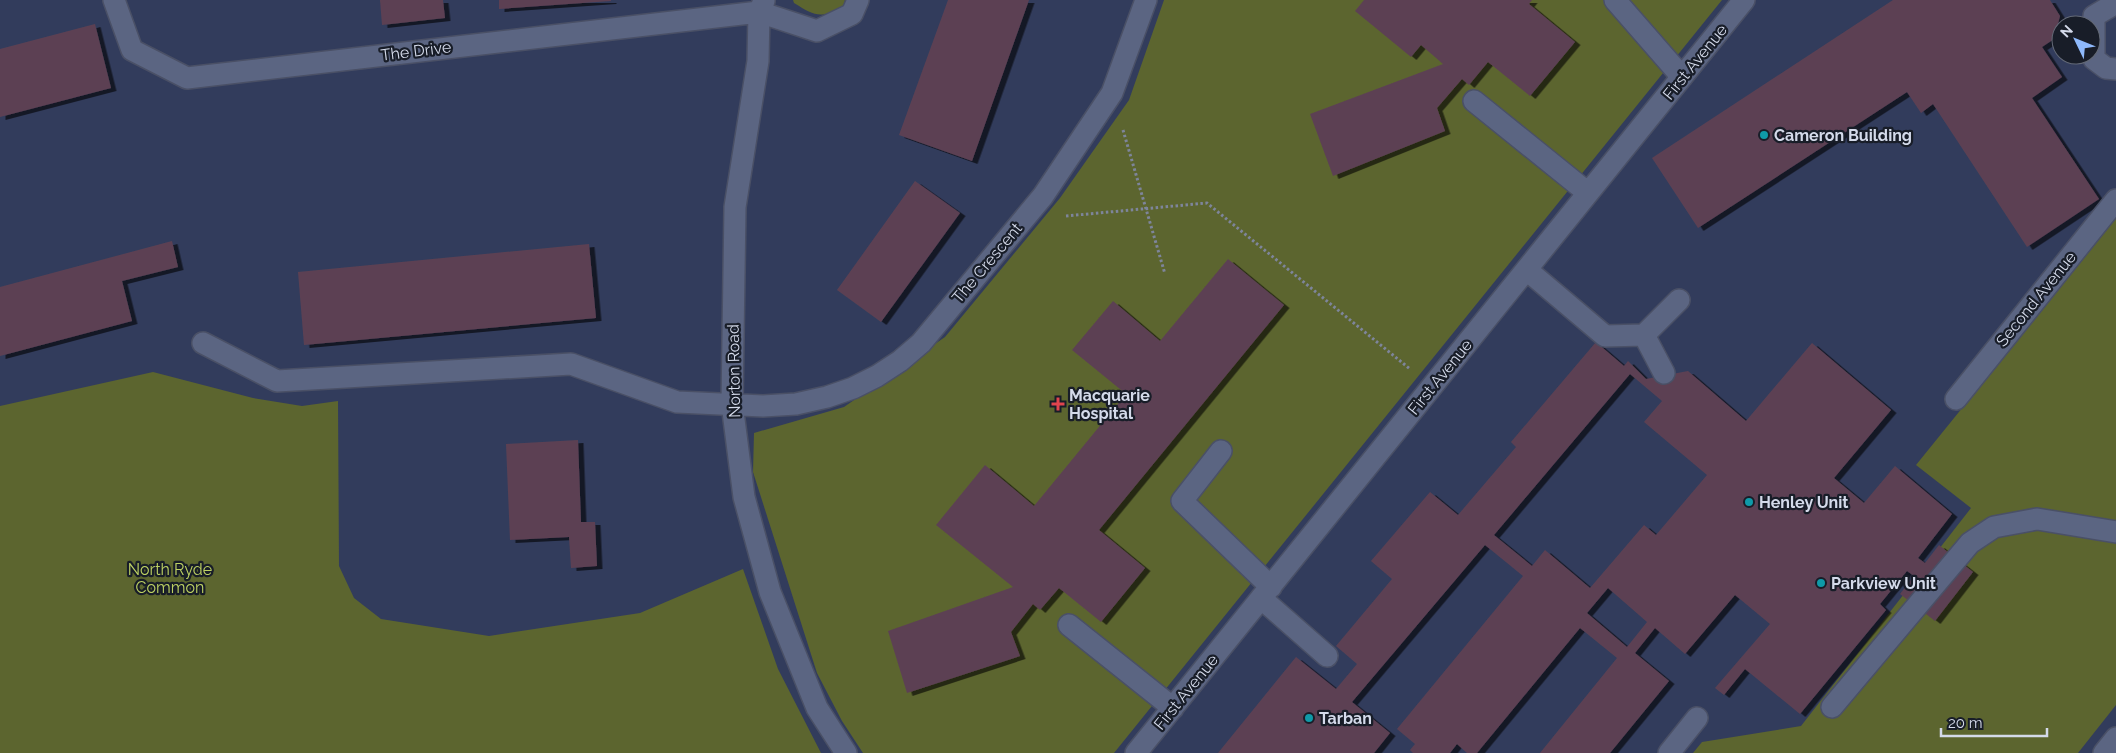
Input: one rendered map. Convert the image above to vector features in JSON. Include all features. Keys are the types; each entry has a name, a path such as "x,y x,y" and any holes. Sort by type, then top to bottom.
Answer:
{"lane":[{"name":"The Drive","path":"114,0 132,50 187,78 762,6"},
{"path":"762,6 817,31 852,14 858,0"},
{"name":"The Crescent","path":"203,343 277,382 570,364 677,402 763,406 796,404 828,397 853,388 877,376 900,361 921,343 1043,196 1112,93 1146,0"},
{"path":"1615,0 1682,77"},
{"name":"First Avenue","path":"1136,753 1744,0"},
{"path":"2116,3 2094,16 2094,59 2106,68 2116,69"},
{"name":"Norton Road","path":"762,6 758,61 735,207 732,404 744,497 770,592 817,708 846,753"},
{"path":"1474,101 1588,193"},
{"name":"Second Avenue","path":"1956,399 2116,200"},
{"path":"1527,270 1605,336 1644,335 1679,300"},
{"path":"1644,335 1664,373"},
{"path":"1221,452 1182,500 1266,593 1327,656"},
{"path":"1832,707 1970,543 1994,526 2037,519 2116,532"},
{"path":"1070,625 1172,708"},
{"path":"1669,753 1697,718"},
{"path":"2104,753 2116,738"}],"path":[{"path":"1112,93 1165,274"},
{"path":"1022,220 1207,203 1432,387"}],"shaded area":[{"name":"Macquarie Hospital","path":"0,0 2116,0 2116,753 0,753"}],"green space":[{"path":"793,0 845,0 843,7 829,13 818,14 807,11 794,3"},
{"path":"1164,0 1722,0 1114,753 863,753 842,721 817,673 753,472 754,433 844,407 945,337 1060,198 1129,100"},
{"path":"2116,218 2116,705 2078,753 1693,753 1702,742 1801,726 1971,508 1916,465"},
{"name":"North Ryde Common","path":"153,372 253,398 302,406 338,401 339,566 354,598 381,619 489,636 640,613 743,569 778,669 821,753 0,753 0,406"}],"building":[{"path":"380,0 443,0 445,18 382,25"},
{"path":"499,0 611,0 611,1 499,9"},
{"path":"948,0 1029,0 972,161 899,135"},
{"path":"1364,0 1532,0 1529,4 1575,42 1530,96 1488,62 1469,85 1462,79 1437,108 1445,131 1333,176 1310,114 1443,64 1421,45 1411,57 1355,11"},
{"name":"Cameron Building","path":"1893,0 2050,0 2059,15 2051,15 2051,41 2042,47 2051,60 2051,65 2054,65 2062,77 2032,98 2099,199 2027,247 1933,104 1921,113 1907,92 1698,228 1652,158"},
{"path":"95,24 111,88 0,117 0,49"},
{"path":"915,181 960,213 881,322 837,290"},
{"path":"172,241 178,267 122,281 132,321 0,356 0,287"},
{"path":"589,244 596,318 304,345 298,272"},
{"path":"1228,259 1284,305 1099,530 1145,568 1101,622 1059,588 1040,610 1033,604 1011,632 1020,656 907,693 888,631 1013,587 936,525 985,465 1034,506 1126,394 1072,350 1113,301 1160,341"},
{"path":"1596,342 1624,366 1628,361 1646,379 1688,371 1746,421 1812,343 1891,410 1834,478 1864,503 1895,466 1952,514 1918,558 1925,563 1939,545 1973,572 1935,621 1900,594 1914,576 1907,571 1880,604 1886,610 1800,714 1745,669 1724,695 1715,688 1770,624 1735,595 1685,654 1655,628 1635,653 1669,681 1610,753 1540,753 1617,658 1580,628 1477,753 1467,753 1457,744 1450,753 1413,753 1410,750 1415,744 1397,729 1523,576 1485,545 1352,702 1390,733 1374,753 1218,753 1296,657 1336,689 1357,664 1336,646 1392,579 1371,561 1430,492 1458,515 1516,447 1511,442","holes":["1630,374 1662,401 1644,422 1707,475 1656,535 1644,525 1590,588 1545,550 1532,566 1494,535","1608,588 1647,622 1627,647 1587,613"]},
{"path":"578,440 581,522 595,522 597,566 571,568 569,537 510,540 506,444"}],"place":[{"name":"Cameron Building","path":"1764,135"},
{"name":"Macquarie Hospital","path":"1058,404"},
{"name":"Henley Unit","path":"1749,502"},
{"name":"Parkview Unit","path":"1821,583"},
{"name":"Tarban","path":"1309,718"}]}
